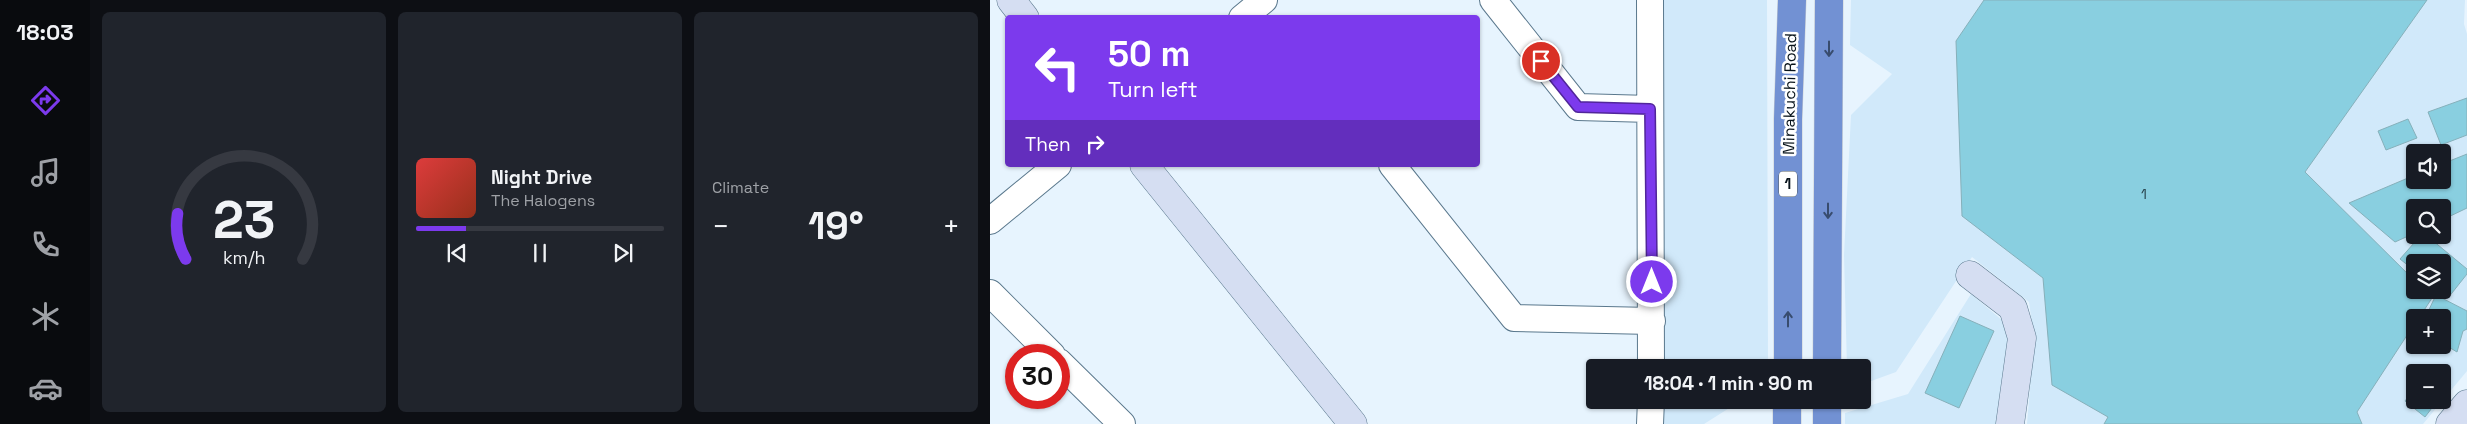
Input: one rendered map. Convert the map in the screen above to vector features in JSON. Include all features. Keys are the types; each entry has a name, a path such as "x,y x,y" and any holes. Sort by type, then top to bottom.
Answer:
{"highway":[{"name":"Minakuchi Road","path":"1788,359 1788,119 1792,0"},
{"path":"1827,359 1829,0"},
{"path":"1787,409 1787,424"},
{"path":"1827,409 1827,424"}],"street":[{"path":"1011,0 1023,15"},
{"path":"1493,0 1578,107 1650,109"},
{"path":"1650,0 1651,359"},
{"path":"990,221 1056,167"},
{"path":"1146,167 1353,424"},
{"path":"1394,167 1514,318 1652,321"},
{"path":"1970,275 2013,308 2022,338 2010,424"},
{"path":"990,293 1041,344"},
{"path":"1070,373 1122,424"},
{"path":"2450,424 2467,404"},
{"path":"1650,424 1651,409"}],"shaded area":[{"path":"1660,0 1767,0 1768,359 1659,359"},
{"path":"1851,0 2465,0 2464,24 2467,34 2467,371 2451,390 2451,364 2406,364 2406,409 2435,409 2423,424 2027,424 2034,338 2029,302 1972,257 1896,372 1871,381 1871,359 1847,359 1844,255 1851,115 1892,74 1850,45"},
{"path":"1971,294 2008,325 2013,338 2005,424 1845,424 1845,413 1858,409 1871,409 1871,405 1908,394"},
{"path":"1659,409 1728,409 1704,424 1659,424"}],"building":[{"path":"1984,0 2427,0 2305,172 2406,272 2406,299 2431,299 2425,309 2406,309 2406,337 2357,412 2362,424 2104,424 2108,417 2052,385 2043,278 1962,216 1956,41"},
{"path":"2467,98 2467,135 2441,144 2428,112"},
{"path":"2408,119 2417,138 2386,150 2378,131"},
{"path":"2467,154 2467,208 2451,216 2451,199 2406,199 2406,237 2395,242 2349,203 2406,179 2406,189 2451,189 2451,160"},
{"path":"2413,244 2437,244 2449,254 2406,254 2406,264 2400,259"},
{"path":"2451,256 2467,269 2467,274 2451,294"},
{"path":"2434,299 2444,299 2467,311 2467,329 2463,331 2457,352 2451,348 2451,309 2429,309"},
{"path":"1960,316 1994,331 1959,408 1925,393"},
{"path":"2415,409 2431,409 2425,417"}],"route":[{"path":"1541,61 1578,107 1650,109 1652,282"}]}
